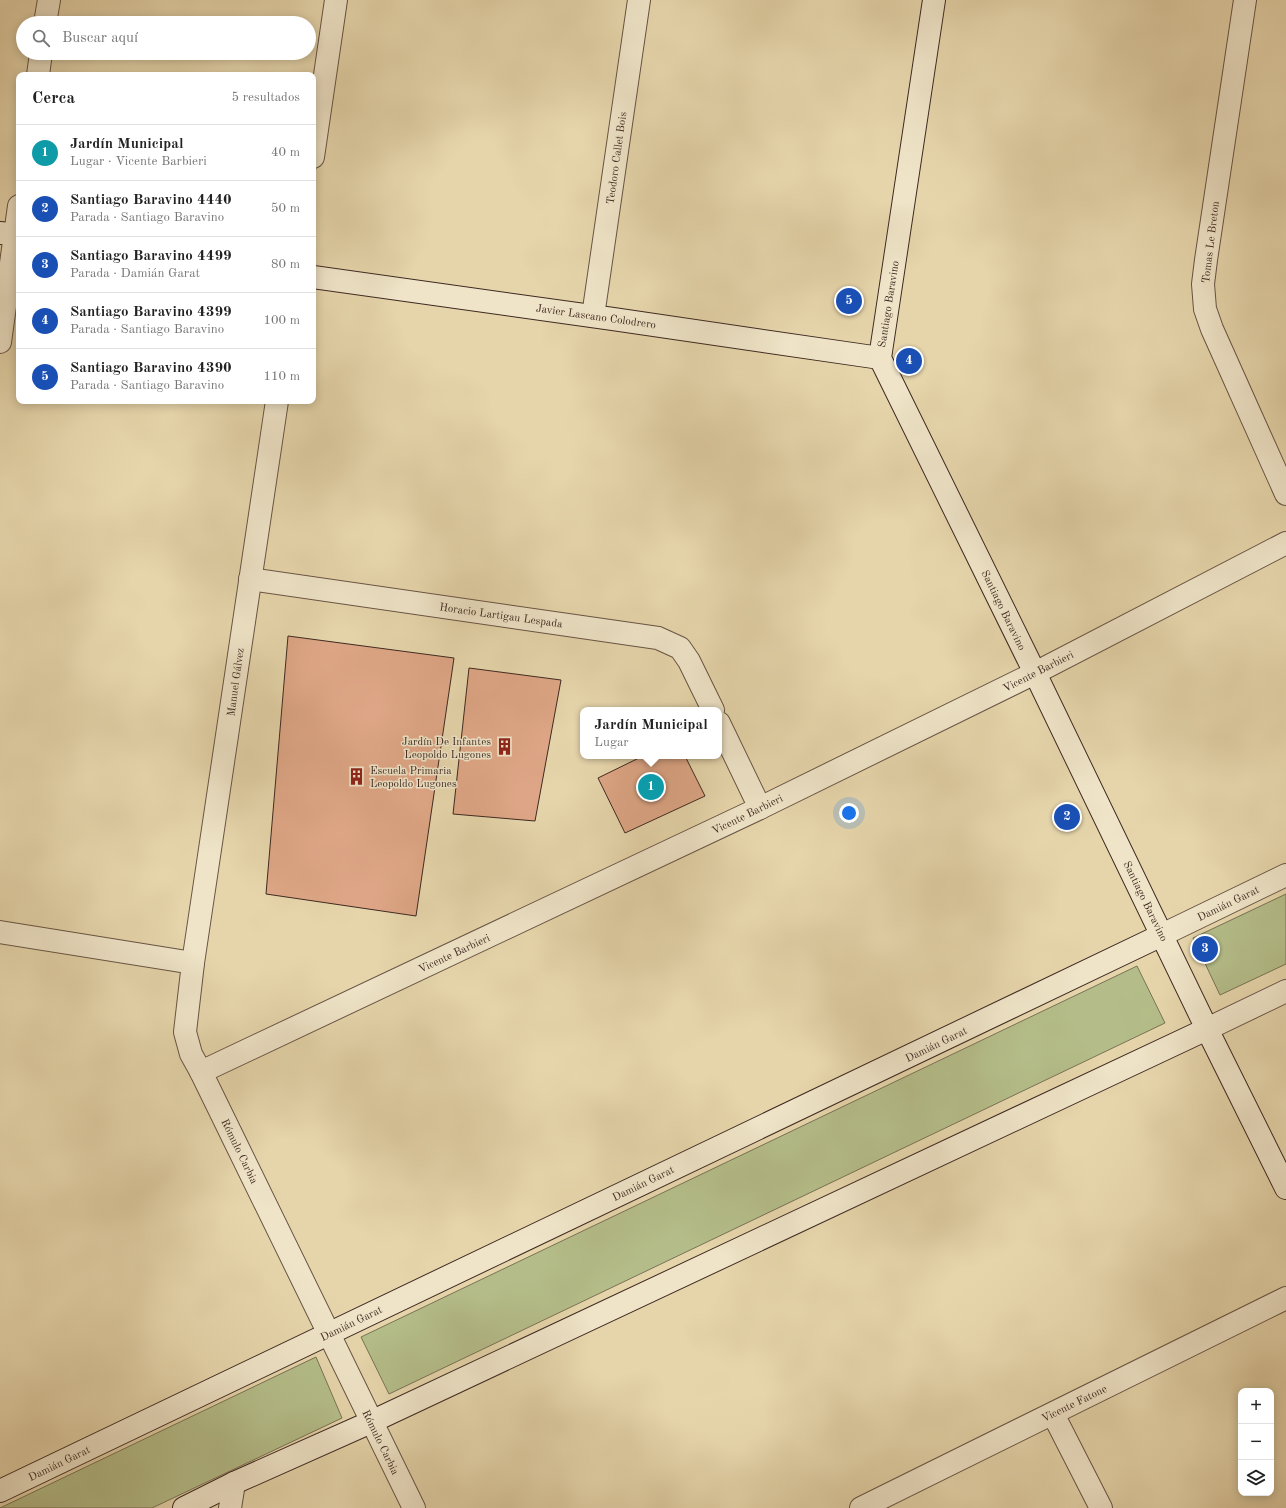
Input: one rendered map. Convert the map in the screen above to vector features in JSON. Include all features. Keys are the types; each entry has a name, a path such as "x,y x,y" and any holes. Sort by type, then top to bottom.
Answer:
{"street":[{"path":"46,16 48,0"},
{"path":"316,137 336,0"},
{"name":"Teodoro Callet Bois","path":"593,316 639,0"},
{"name":"Santiago Baravino","path":"934,0 880,358 1286,1188"},
{"name":"Tomas Le Breton","path":"1246,0 1206,260 1203,284 1205,309 1212,329 1286,494"},
{"path":"38,72 40,60"},
{"path":"0,342 11,234 16,216"},
{"name":"Javier Lascano Colodrero","path":"316,277 880,358"},
{"name":"Manuel Gálvez","path":"193,963 278,404"},
{"name":"Vicente Barbieri","path":"202,1072 760,808 1035,673 1286,543"},
{"name":"Horacio Lartigau Lespada","path":"250,579 658,638 680,648 689,661 712,707"},
{"path":"722,729 760,808"},
{"name":"Damián Garat","path":"0,1491 1286,875"},
{"path":"0,932 193,963"},
{"name":"Rómulo Carbia","path":"193,963 184,1032 191,1054 202,1072 414,1508"},
{"path":"184,1508 234,1483 371,1422 1207,1029 1286,990"},
{"name":"Vicente Fatone","path":"861,1508 1286,1298"},
{"path":"1053,1414 1101,1508"},
{"path":"230,1508 234,1483"}],"green space":[{"path":"1286,894 1286,964 1220,995 1193,938"},
{"path":"1137,966 1165,1023 389,1394 361,1337"},
{"path":"316,1357 342,1418 152,1508 0,1508"}],"building":[{"name":"Escuela Primaria Leopoldo Lugones","path":"288,636 454,658 416,916 266,894"},
{"name":"Jardín De Infantes Leopoldo Lugones","path":"469,668 561,680 535,821 453,814"},
{"path":"637,759 686,759 705,796 625,833 598,778"}],"place":[{"name":"Santiago Baravino 4390","path":"849,301"},
{"name":"Santiago Baravino 4399","path":"909,361"},
{"name":"Jardín De Infantes Leopoldo Lugones","path":"504,747"},
{"name":"Escuela Primaria Leopoldo Lugones","path":"357,776"},
{"name":"Jardín Municipal","path":"651,787"},
{"name":"Santiago Baravino 4440","path":"1067,817"},
{"name":"Santiago Baravino 4499","path":"1205,949"}]}
